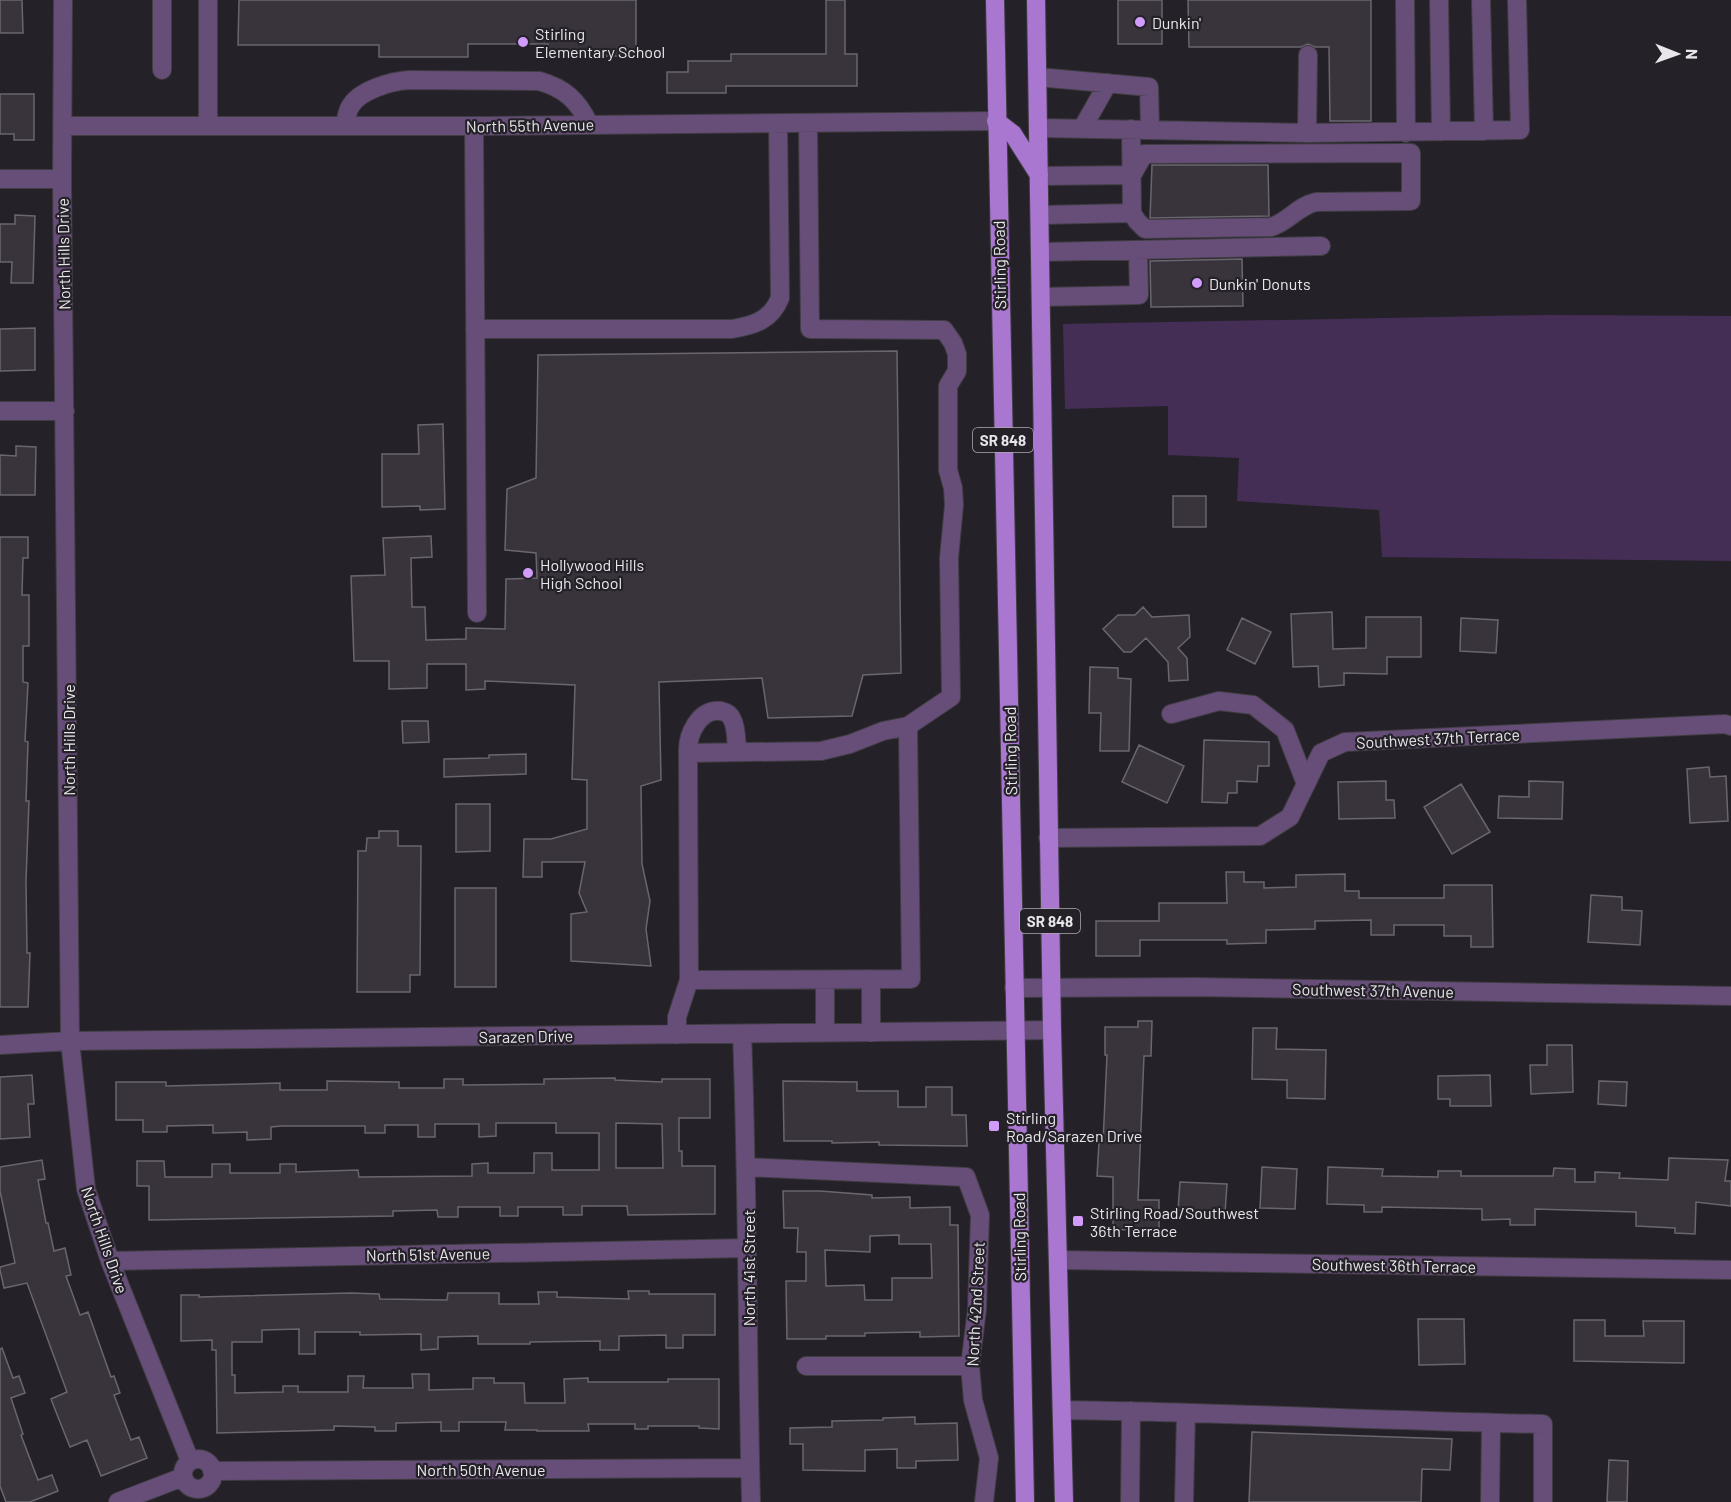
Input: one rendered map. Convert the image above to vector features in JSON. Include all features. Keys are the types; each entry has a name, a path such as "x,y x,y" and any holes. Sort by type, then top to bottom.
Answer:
{"main road":[{"name":"Stirling Road","path":"995,0 1025,1502"},
{"name":"SR 848","path":"1036,0 1048,838 1065,1502"},
{"path":"996,121 1013,134 1040,176"}],"street":[{"name":"North Hills Drive","path":"63,0 62,179 70,1041 86,1189 186,1469"},
{"path":"162,0 162,70"},
{"path":"208,0 208,126"},
{"path":"1405,0 1406,133"},
{"path":"1439,0 1441,132"},
{"path":"1481,0 1484,131"},
{"path":"1039,128 1307,133 1520,130 1517,0"},
{"path":"1307,133 1308,55"},
{"path":"1038,77 1149,87 1150,130"},
{"path":"345,125 349,108 354,101 389,83 409,80 538,81 557,88 576,101 589,124"},
{"path":"1083,128 1108,83"},
{"name":"North 55th Avenue","path":"63,126 474,126 996,121"},
{"path":"475,329 732,329 754,326 763,321 776,307 780,298 778,123"},
{"path":"688,753 821,751 850,744 883,731 908,726 951,697 949,558 954,505 953,488 948,470 948,386 957,371 957,354 944,330 810,329 808,123"},
{"path":"474,126 477,613"},
{"path":"1131,129 1132,213 1141,225 1151,230 1271,227 1278,225 1306,204 1316,202 1411,201 1411,153 1144,154 1132,175"},
{"path":"1040,176 1132,175"},
{"path":"0,179 62,179"},
{"path":"1040,214 1132,213"},
{"path":"1041,252 1321,246"},
{"path":"1041,297 1139,295 1138,250"},
{"path":"0,411 65,411"},
{"path":"1171,714 1219,701 1253,705 1285,730 1306,784"},
{"path":"677,1035 677,1017 689,980 687,743 690,733 704,714 715,710 725,712 732,717 737,751"},
{"name":"Southwest 37th Terrace","path":"1048,838 1260,836 1290,817 1321,753 1344,742 1725,724 1731,726"},
{"path":"689,980 911,980 908,726"},
{"path":"871,979 871,1033"},
{"path":"825,980 825,1033"},
{"name":"Southwest 37th Avenue","path":"1014,988 1195,987 1731,996"},
{"name":"Sarazen Drive","path":"0,1045 70,1041 1052,1030"},
{"name":"North 41st Street","path":"742,1034 747,1167 751,1502"},
{"name":"North 42nd Street","path":"747,1167 966,1177 980,1215 976,1309 970,1366 974,1400 989,1458 984,1502"},
{"name":"North 51st Avenue","path":"110,1261 747,1248"},
{"name":"Southwest 36th Terrace","path":"1058,1260 1731,1270"},
{"path":"806,1366 970,1366"},
{"path":"1062,1410 1543,1424 1543,1502"},
{"path":"1130,1502 1131,1411"},
{"path":"1184,1502 1186,1413"},
{"path":"1490,1502 1491,1423"},
{"path":"118,1502 186,1469 199,1459 211,1466 212,1471 202,1495 187,1485 186,1469"},
{"name":"North 50th Avenue","path":"212,1471 750,1468"}],"shaded area":[{"path":"1546,315 1731,316 1731,561 1382,557 1379,510 1237,501 1239,458 1168,455 1168,406 1065,409 1063,324"}],"building":[{"path":"0,0 22,0 23,33 0,33"},
{"path":"239,0 636,0 636,56 548,56 548,44 468,44 468,57 379,57 379,45 238,45"},
{"path":"826,0 845,0 845,54 857,54 857,86 726,86 726,93 667,93 667,72 688,72 688,61 731,61 731,54 826,54"},
{"name":"Dunkin'","path":"1118,0 1162,0 1162,44 1118,44"},
{"path":"1188,0 1371,0 1371,121 1330,121 1329,47 1315,47 1308,44 1301,47 1189,47"},
{"path":"0,94 34,94 34,140 14,140 14,134 0,134"},
{"path":"1152,165 1268,165 1269,216 1150,218"},
{"path":"15,215 35,216 33,283 11,283 12,262 0,262 0,224 15,224"},
{"name":"Dunkin' Donuts","path":"1242,259 1243,306 1151,307 1150,261"},
{"path":"35,328 35,370 0,371 0,329"},
{"path":"897,351 901,673 863,675 852,716 768,718 762,678 659,682 661,780 641,786 642,864 650,901 646,929 651,966 571,961 571,914 587,912 579,893 585,862 542,862 542,877 523,877 524,839 551,839 587,829 587,780 572,779 575,685 485,681 485,689 466,690 466,664 427,664 427,688 389,689 389,661 354,661 351,576 385,575 383,538 431,536 432,557 411,558 412,607 425,607 426,640 466,639 466,628 505,629 506,579 537,578 536,553 505,550 507,489 536,478 538,355"},
{"path":"443,424 445,509 420,510 420,506 382,507 382,454 419,454 418,425"},
{"path":"16,446 36,447 35,495 0,495 0,455 16,456"},
{"path":"1173,496 1206,496 1206,527 1173,527"},
{"path":"0,537 28,537 28,558 23,558 22,595 29,595 29,646 23,646 23,682 28,683 25,741 28,742 26,801 29,801 26,881 27,953 30,953 28,1007 0,1007"},
{"path":"1143,607 1152,617 1189,615 1190,637 1178,648 1187,658 1188,680 1169,681 1168,662 1146,638 1131,652 1124,652 1103,629 1118,615 1135,615"},
{"path":"1332,612 1333,649 1366,648 1366,617 1421,617 1421,657 1387,657 1387,674 1344,673 1344,685 1319,687 1318,666 1293,667 1291,614"},
{"path":"1242,618 1271,632 1255,664 1227,650"},
{"path":"1461,618 1498,620 1496,653 1460,651"},
{"path":"1090,667 1118,668 1118,678 1131,679 1129,751 1100,751 1101,713 1089,713"},
{"path":"402,721 428,721 429,742 403,743"},
{"path":"1204,740 1269,742 1269,766 1258,766 1257,782 1237,781 1237,793 1228,793 1227,803 1202,802"},
{"path":"1139,745 1184,766 1167,803 1122,782"},
{"path":"526,754 526,774 444,777 444,759"},
{"path":"1709,767 1710,777 1726,776 1728,821 1690,823 1687,769"},
{"path":"1386,781 1386,800 1394,800 1395,818 1339,819 1338,782"},
{"path":"1529,781 1563,782 1562,819 1498,818 1499,796 1529,797"},
{"path":"1461,784 1490,832 1452,854 1424,807"},
{"path":"456,804 490,804 490,851 456,852"},
{"path":"379,831 398,831 398,846 421,846 420,975 410,975 410,992 357,992 358,851 366,851 367,838 379,838"},
{"path":"1226,872 1244,872 1244,882 1264,882 1264,888 1296,887 1296,875 1345,874 1345,891 1359,891 1359,898 1444,898 1444,885 1492,885 1493,947 1471,947 1471,936 1444,936 1444,925 1394,925 1394,935 1371,935 1371,920 1315,921 1315,929 1266,930 1266,943 1227,944 1227,940 1140,940 1140,956 1096,956 1096,921 1159,921 1159,903 1227,903"},
{"path":"455,888 496,888 496,987 455,987"},
{"path":"1591,895 1622,897 1622,910 1642,911 1640,945 1588,942"},
{"path":"1138,1021 1152,1021 1151,1056 1144,1056 1138,1200 1159,1200 1159,1229 1113,1230 1113,1177 1097,1176 1099,1143 1103,1143 1107,1055 1105,1055 1105,1027 1138,1027"},
{"path":"1253,1028 1277,1028 1276,1049 1326,1050 1325,1099 1287,1098 1287,1080 1252,1079"},
{"path":"1547,1045 1572,1045 1573,1092 1531,1094 1530,1065 1547,1065"},
{"path":"32,1075 34,1104 28,1104 30,1137 0,1139 0,1077"},
{"path":"1490,1075 1491,1106 1450,1106 1450,1099 1438,1099 1438,1076"},
{"path":"615,1078 615,1080 662,1082 662,1079 710,1079 710,1118 679,1118 679,1151 682,1151 682,1166 715,1166 715,1214 628,1215 627,1206 582,1206 582,1215 563,1215 563,1207 518,1207 518,1216 500,1216 500,1207 458,1207 458,1217 438,1217 437,1210 393,1211 393,1216 149,1220 149,1186 137,1186 137,1161 164,1161 165,1177 212,1177 212,1164 230,1164 230,1173 280,1173 280,1164 296,1164 296,1172 358,1170 359,1177 472,1176 472,1164 488,1163 488,1173 534,1173 534,1153 552,1153 552,1170 599,1170 599,1133 556,1133 556,1123 496,1123 496,1136 479,1137 479,1124 435,1124 435,1137 418,1137 418,1125 385,1125 385,1133 365,1133 365,1126 281,1126 271,1127 271,1139 247,1140 247,1132 213,1133 213,1125 167,1126 167,1132 143,1132 143,1120 116,1120 116,1082 166,1082 166,1086 280,1083 280,1090 327,1090 327,1081 399,1082 399,1088 444,1088 444,1079 463,1079 463,1085 544,1084 544,1079","holes":["616,1123 662,1124 663,1168 616,1168"]},
{"path":"783,1081 857,1082 857,1091 898,1091 898,1107 926,1107 926,1087 952,1087 952,1115 966,1115 967,1146 784,1141"},
{"path":"1599,1081 1627,1082 1626,1106 1598,1104"},
{"path":"1669,1158 1728,1160 1725,1181 1731,1181 1731,1206 1696,1202 1695,1234 1675,1233 1675,1228 1636,1226 1636,1212 1535,1209 1535,1225 1510,1225 1510,1219 1482,1220 1482,1209 1382,1207 1382,1212 1364,1212 1364,1205 1327,1204 1328,1167 1383,1169 1382,1176 1438,1177 1438,1171 1461,1171 1461,1176 1553,1176 1554,1168 1575,1169 1575,1182 1595,1182 1595,1172 1620,1173 1619,1178 1668,1180"},
{"path":"42,1160 45,1179 38,1180 54,1251 65,1248 71,1275 66,1276 80,1315 88,1312 111,1377 114,1376 120,1393 114,1395 131,1440 139,1437 147,1458 101,1476 87,1440 70,1447 51,1399 67,1392 27,1283 4,1288 0,1270 0,1267 15,1263 0,1191 0,1167"},
{"path":"1262,1167 1297,1169 1295,1209 1260,1208"},
{"path":"1180,1182 1227,1184 1225,1213 1178,1210"},
{"path":"783,1191 872,1195 872,1198 910,1197 910,1208 950,1207 950,1225 958,1225 959,1336 920,1337 920,1332 865,1333 865,1336 826,1336 826,1339 787,1339 786,1281 806,1281 806,1252 797,1252 798,1228 784,1228","holes":["899,1235 899,1244 931,1244 932,1278 892,1278 892,1300 865,1300 864,1285 826,1286 825,1250 870,1252 870,1236"]},
{"path":"628,1291 649,1291 649,1294 715,1294 715,1335 683,1335 683,1348 666,1348 666,1335 619,1336 619,1350 600,1350 600,1341 478,1344 478,1336 438,1337 438,1349 421,1350 421,1334 360,1335 360,1332 315,1332 315,1354 299,1354 299,1329 262,1330 262,1342 232,1342 232,1375 235,1375 235,1393 283,1392 283,1386 298,1386 298,1392 348,1392 348,1376 364,1376 363,1388 413,1388 412,1374 429,1374 429,1390 473,1389 473,1378 494,1378 494,1383 524,1383 525,1403 565,1403 564,1379 588,1378 588,1382 668,1382 668,1379 719,1379 719,1429 699,1428 699,1426 648,1426 648,1429 635,1429 635,1424 588,1424 589,1431 537,1431 505,1430 506,1422 459,1422 459,1431 441,1431 441,1422 396,1423 396,1431 375,1431 375,1427 334,1426 334,1430 217,1433 216,1350 212,1350 212,1340 181,1341 181,1295 199,1295 199,1297 351,1293 379,1294 380,1299 447,1300 448,1293 499,1293 499,1304 539,1304 538,1292 557,1292 557,1297 629,1299"},
{"path":"1418,1319 1464,1319 1465,1364 1419,1365"},
{"path":"1574,1320 1605,1320 1605,1336 1644,1336 1643,1321 1684,1321 1684,1363 1574,1361"},
{"path":"2,1348 13,1378 19,1376 25,1393 11,1398 23,1434 21,1435 38,1480 52,1475 58,1491 30,1502 6,1502 0,1486 0,1349"},
{"path":"915,1417 915,1424 957,1423 958,1460 916,1461 916,1468 897,1468 897,1449 865,1450 865,1471 803,1470 803,1444 790,1444 790,1428 832,1427 832,1421"},
{"path":"1252,1432 1452,1439 1450,1470 1422,1469 1421,1502 1249,1502"},
{"path":"1609,1460 1628,1461 1627,1502 1607,1502"}],"place":[{"name":"Dunkin'","path":"1140,22"},
{"name":"Stirling Elementary School","path":"523,42"},
{"name":"Dunkin' Donuts","path":"1197,283"},
{"name":"Hollywood Hills High School","path":"528,573"},
{"name":"Stirling Road/Sarazen Drive","path":"994,1126"},
{"name":"Stirling Road/Southwest 36th Terrace","path":"1078,1221"}]}
